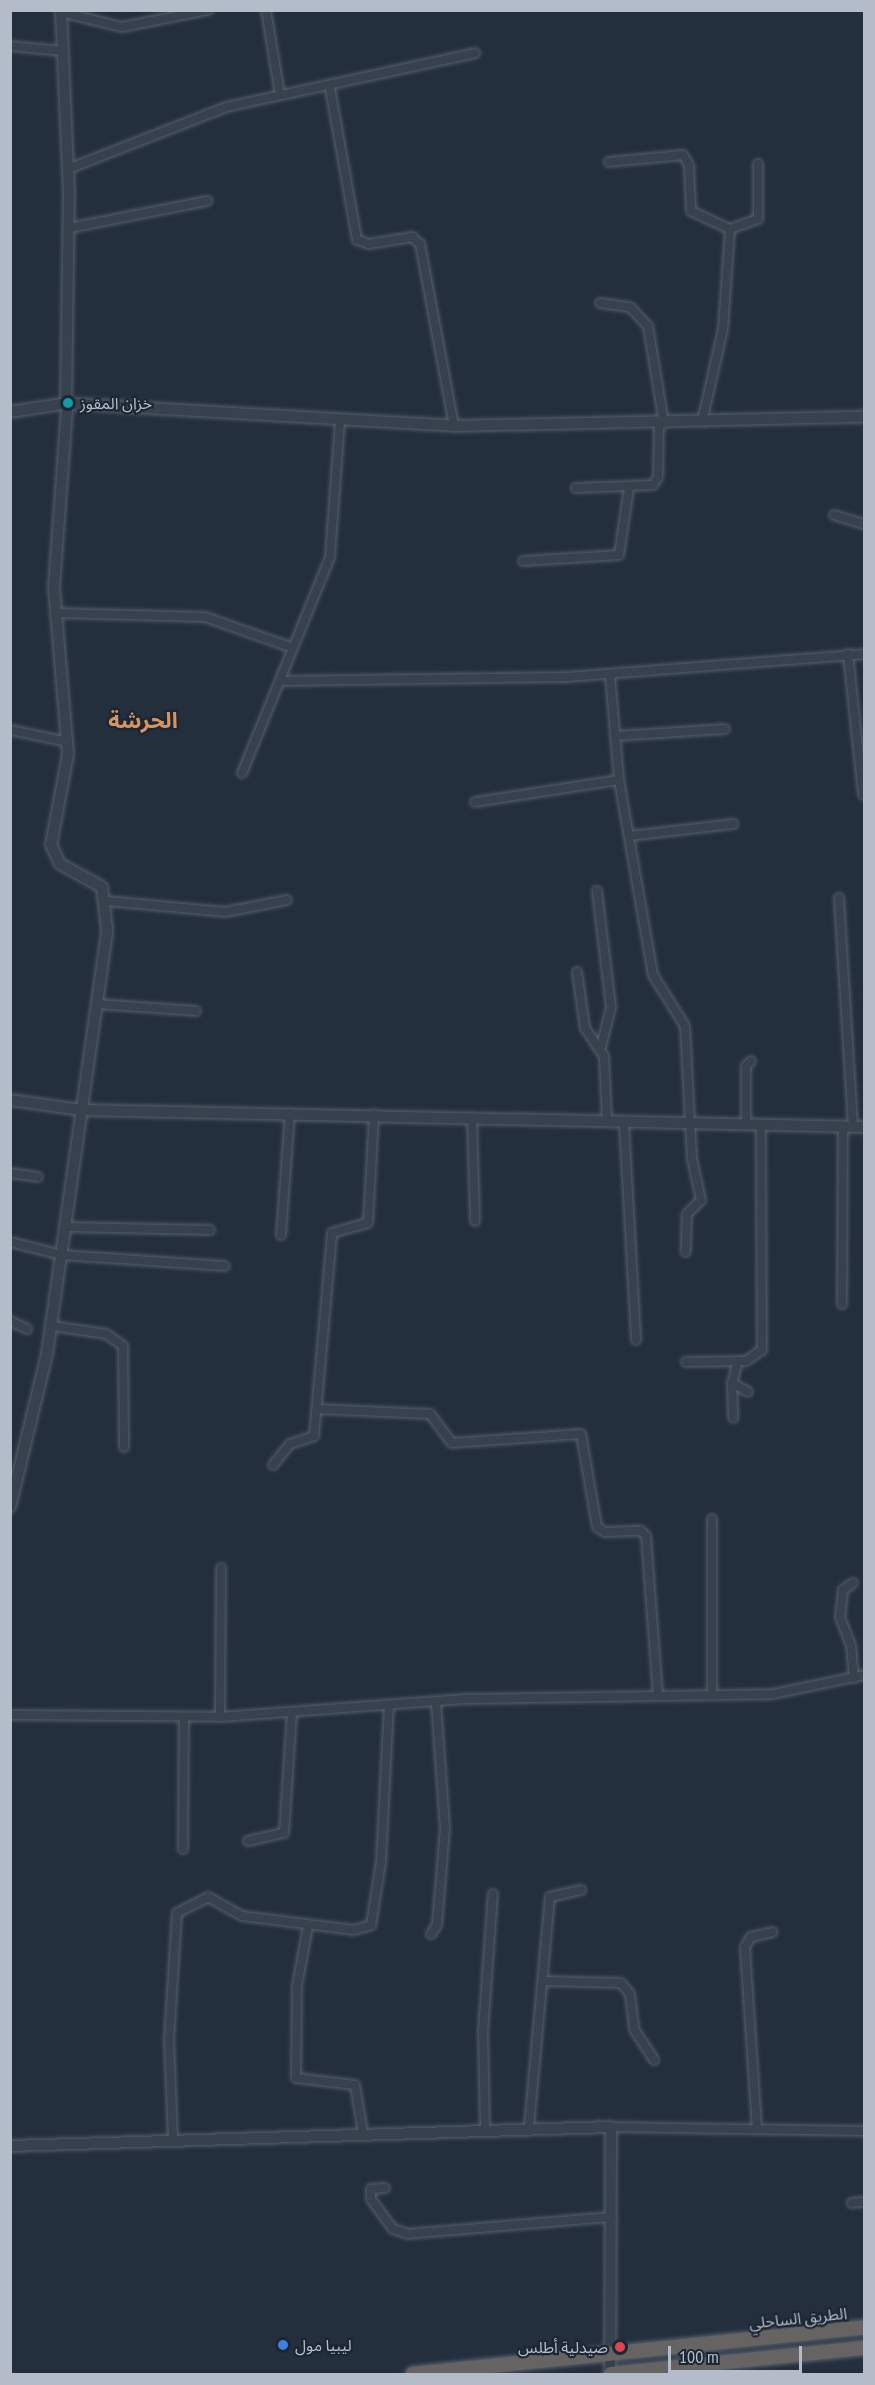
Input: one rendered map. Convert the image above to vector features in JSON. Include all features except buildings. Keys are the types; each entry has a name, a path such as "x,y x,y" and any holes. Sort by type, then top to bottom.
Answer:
{"highway":[{"name":"الطريق الساحلي","path":"413,2374 864,2327"},
{"path":"611,2374 864,2348"}],"street":[{"path":"10,1507 52,1326 81,1110 98,1004 107,901 102,887 60,864 51,851 68,742 55,613 56,518 67,403 69,228 61,11 122,27 208,10"},
{"path":"266,10 280,95"},
{"path":"10,46 63,51"},
{"path":"68,169 172,125 280,95 330,88 399,67 475,53"},
{"path":"330,88 357,240 369,244 412,237 420,244 454,426"},
{"path":"609,162 683,155 689,165 691,211 730,229 758,219 758,164"},
{"path":"69,228 207,201"},
{"path":"702,422 723,329 730,229"},
{"path":"576,488 629,488 656,482 662,424 643,318 630,307 600,303"},
{"path":"10,412 67,403 133,404 340,422 454,426 662,424 864,417"},
{"path":"242,772 330,557 340,422"},
{"path":"523,561 619,555 629,488"},
{"path":"834,515 864,524"},
{"path":"55,613 205,617 293,648"},
{"path":"848,654 863,794"},
{"path":"280,681 610,675 864,654"},
{"path":"610,675 619,780 655,982 684,1022 689,1125 701,1200 686,1215 686,1252"},
{"path":"615,736 725,729"},
{"path":"10,730 68,742"},
{"path":"475,802 619,780"},
{"path":"630,836 733,824"},
{"path":"597,891 611,1007 601,1047 607,1122"},
{"path":"839,898 854,1126 842,1304"},
{"path":"107,901 225,912 287,900"},
{"path":"578,972 585,1028 601,1047"},
{"path":"98,1004 196,1011"},
{"path":"746,1125 746,1066 752,1061"},
{"path":"10,1100 81,1110 374,1114 689,1125 854,1126"},
{"path":"281,1235 290,1113"},
{"path":"273,1465 290,1444 314,1436 332,1233 339,1227 367,1224 374,1114"},
{"path":"472,1117 475,1221"},
{"path":"624,1123 636,1340"},
{"path":"686,1362 738,1361 758,1358 763,1344 761,1126"},
{"path":"10,1173 38,1176"},
{"path":"66,1227 210,1230"},
{"path":"10,1242 62,1255 225,1266"},
{"path":"10,1321 27,1329"},
{"path":"52,1326 106,1334 123,1346 124,1447"},
{"path":"733,1418 732,1383 738,1361"},
{"path":"732,1383 748,1392"},
{"path":"317,1410 430,1414 452,1443 581,1434 597,1527 605,1532 641,1531 646,1536 658,1696"},
{"path":"712,1519 712,1695"},
{"path":"220,1717 221,1568"},
{"path":"853,1583 843,1590 840,1617 851,1645 854,1678"},
{"path":"10,1715 220,1717 436,1701 712,1695 803,1690 864,1675"},
{"path":"431,1934 437,1925 445,1828 436,1701"},
{"path":"173,2139 169,2040 177,1913 208,1897 239,1916 309,1926 363,1929 374,1919 389,1705"},
{"path":"248,1841 284,1833 292,1712"},
{"path":"183,1849 184,1717"},
{"path":"529,2127 550,1897 581,1890"},
{"path":"484,2127 483,2032 493,1894"},
{"path":"309,1926 297,1986 296,2078 355,2085 363,2133"},
{"path":"757,2129 745,1947 751,1937 772,1932"},
{"path":"543,1982 621,1983 630,1994 634,2029 654,2060"},
{"path":"10,2146 484,2127 864,2131"},
{"path":"611,2127 611,2374"},
{"path":"385,2188 371,2189 371,2199 393,2229 408,2234 612,2217"},
{"path":"852,2203 864,2202"}],"place":[{"name":"خزان المقوز","path":"68,403"},
{"name":"ليبيا مول","path":"283,2345"},
{"name":"صيدلية أطلس","path":"620,2347"}],"district":[{"name":"الحرشة","path":"143,721"}]}
